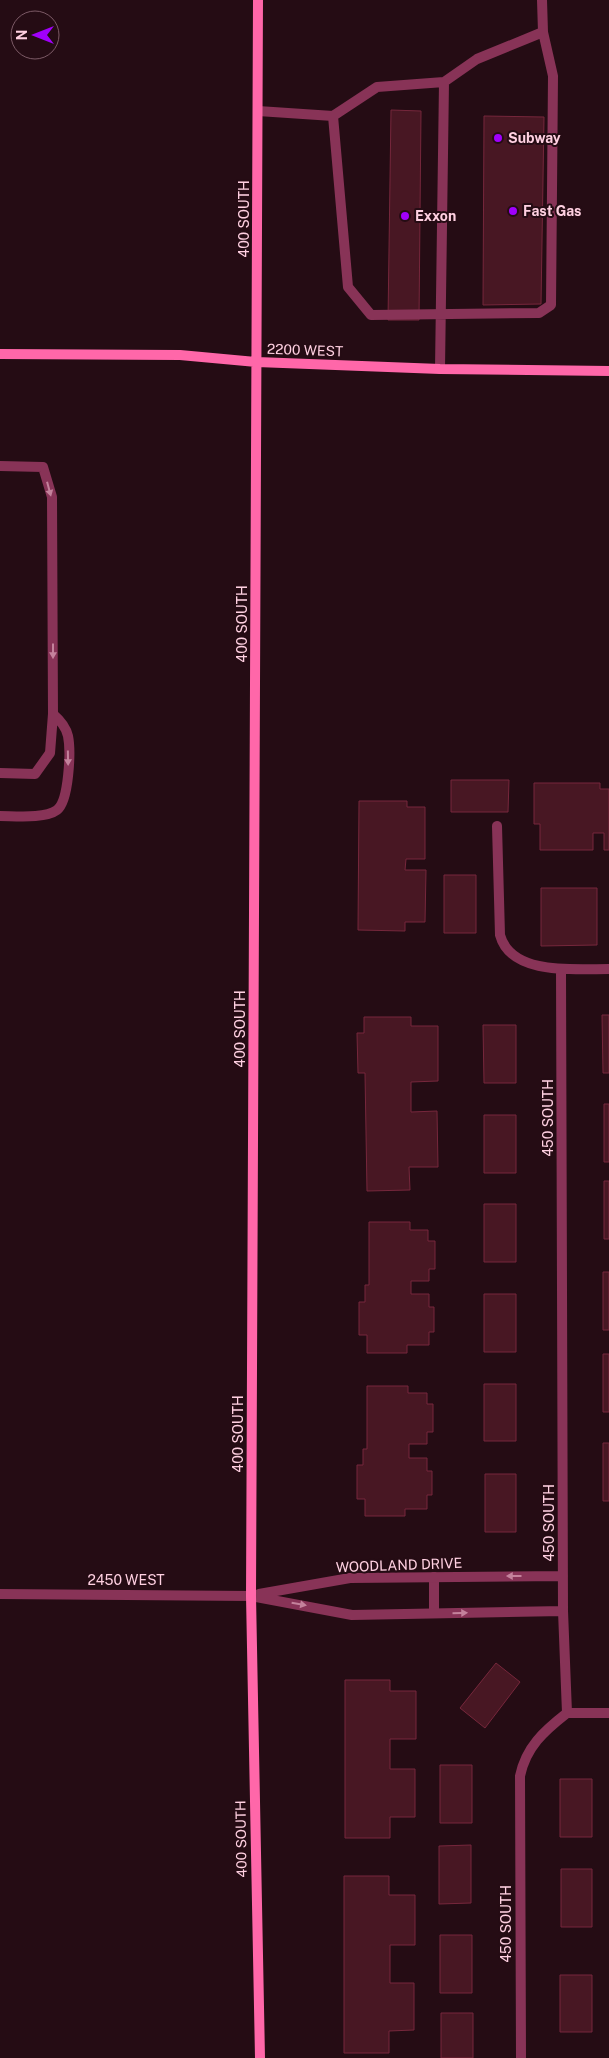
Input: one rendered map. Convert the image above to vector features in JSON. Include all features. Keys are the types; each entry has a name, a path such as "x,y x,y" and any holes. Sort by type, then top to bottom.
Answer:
{"main road":[{"name":"400 SOUTH","path":"258,0 251,1596 260,2058"},
{"name":"2200 WEST","path":"0,354 180,355 257,362 440,369 609,371"}],"street":[{"path":"333,116 348,287 371,315 539,313 550,306 553,76 543,32 542,0"},
{"path":"258,111 333,116 377,87 444,82 477,59 543,32"},
{"path":"440,369 444,82"},
{"path":"0,466 43,467 52,497 53,714 50,753 36,774 0,773"},
{"path":"0,816 40,815 55,812 62,806 68,773 68,736 62,722 53,714"},
{"path":"497,826 501,941 508,951 526,962 561,969 609,969"},
{"name":"450 SOUTH","path":"521,2058 520,1776 528,1751 534,1742 567,1713 563,1611 561,969"},
{"name":"WOODLAND DRIVE","path":"251,1596 350,1578 563,1576"},
{"path":"434,1577 434,1613"},
{"name":"2450 WEST","path":"0,1594 251,1596"},
{"path":"251,1596 352,1615 563,1611"},
{"path":"567,1713 609,1713"}],"building":[{"name":"Exxon","path":"391,110 421,111 419,320 388,320"},
{"name":"Fast Gas","path":"484,116 544,117 541,304 483,305"},
{"path":"451,780 509,780 508,812 451,812"},
{"path":"534,783 600,783 600,789 609,789 609,850 604,850 604,833 593,833 593,850 540,850 540,824 534,824"},
{"path":"359,801 407,801 407,807 425,807 425,859 406,859 405,870 426,870 425,922 405,922 405,931 358,930"},
{"path":"444,875 476,875 476,933 444,933"},
{"path":"541,888 597,888 597,945 541,946"},
{"path":"602,1015 609,1015 609,1073 603,1073"},
{"path":"364,1017 411,1017 411,1026 438,1026 438,1081 411,1082 411,1112 437,1111 438,1167 409,1167 410,1190 367,1191 365,1073 358,1073 357,1033 364,1033"},
{"path":"483,1025 516,1025 516,1083 484,1083"},
{"path":"604,1104 609,1104 609,1162 604,1162"},
{"path":"484,1115 516,1115 516,1173 484,1173"},
{"path":"604,1181 609,1181 609,1239 604,1239"},
{"path":"484,1204 516,1204 516,1262 484,1262"},
{"path":"369,1222 410,1222 410,1230 428,1230 428,1241 435,1241 435,1269 429,1269 429,1281 411,1281 411,1294 429,1294 429,1307 434,1307 434,1332 429,1332 429,1345 407,1345 407,1353 367,1353 367,1335 359,1335 359,1302 365,1302 365,1285 369,1285"},
{"path":"603,1272 609,1272 609,1330 603,1330"},
{"path":"484,1294 516,1294 516,1352 484,1352"},
{"path":"603,1354 609,1354 609,1412 603,1412"},
{"path":"484,1384 516,1384 516,1441 484,1441"},
{"path":"367,1386 408,1386 408,1393 427,1393 427,1404 433,1404 433,1432 427,1432 427,1444 409,1444 409,1458 427,1458 427,1471 432,1471 432,1495 427,1495 427,1509 405,1509 405,1516 365,1516 365,1499 357,1499 357,1465 363,1465 363,1449 367,1449"},
{"path":"603,1443 609,1443 609,1501 603,1501"},
{"path":"485,1474 516,1474 516,1532 485,1532"},
{"path":"496,1663 520,1682 485,1728 460,1708"},
{"path":"345,1680 390,1680 390,1691 416,1691 416,1739 390,1739 390,1769 415,1769 415,1817 390,1817 390,1838 345,1838"},
{"path":"440,1765 472,1765 472,1823 440,1823"},
{"path":"560,1779 592,1779 592,1837 560,1837"},
{"path":"471,1845 471,1903 439,1904 439,1846"},
{"path":"561,1869 592,1869 592,1927 561,1927"},
{"path":"344,1876 389,1876 389,1895 415,1895 415,1945 390,1945 390,1983 414,1983 414,2030 389,2031 389,2053 344,2053"},
{"path":"440,1935 472,1935 472,1993 440,1993"},
{"path":"560,1975 592,1975 592,2032 560,2032"},
{"path":"441,2013 473,2013 473,2058 441,2058"}],"place":[{"name":"Subway","path":"498,138"},
{"name":"Fast Gas","path":"513,211"},
{"name":"Exxon","path":"405,216"}]}
